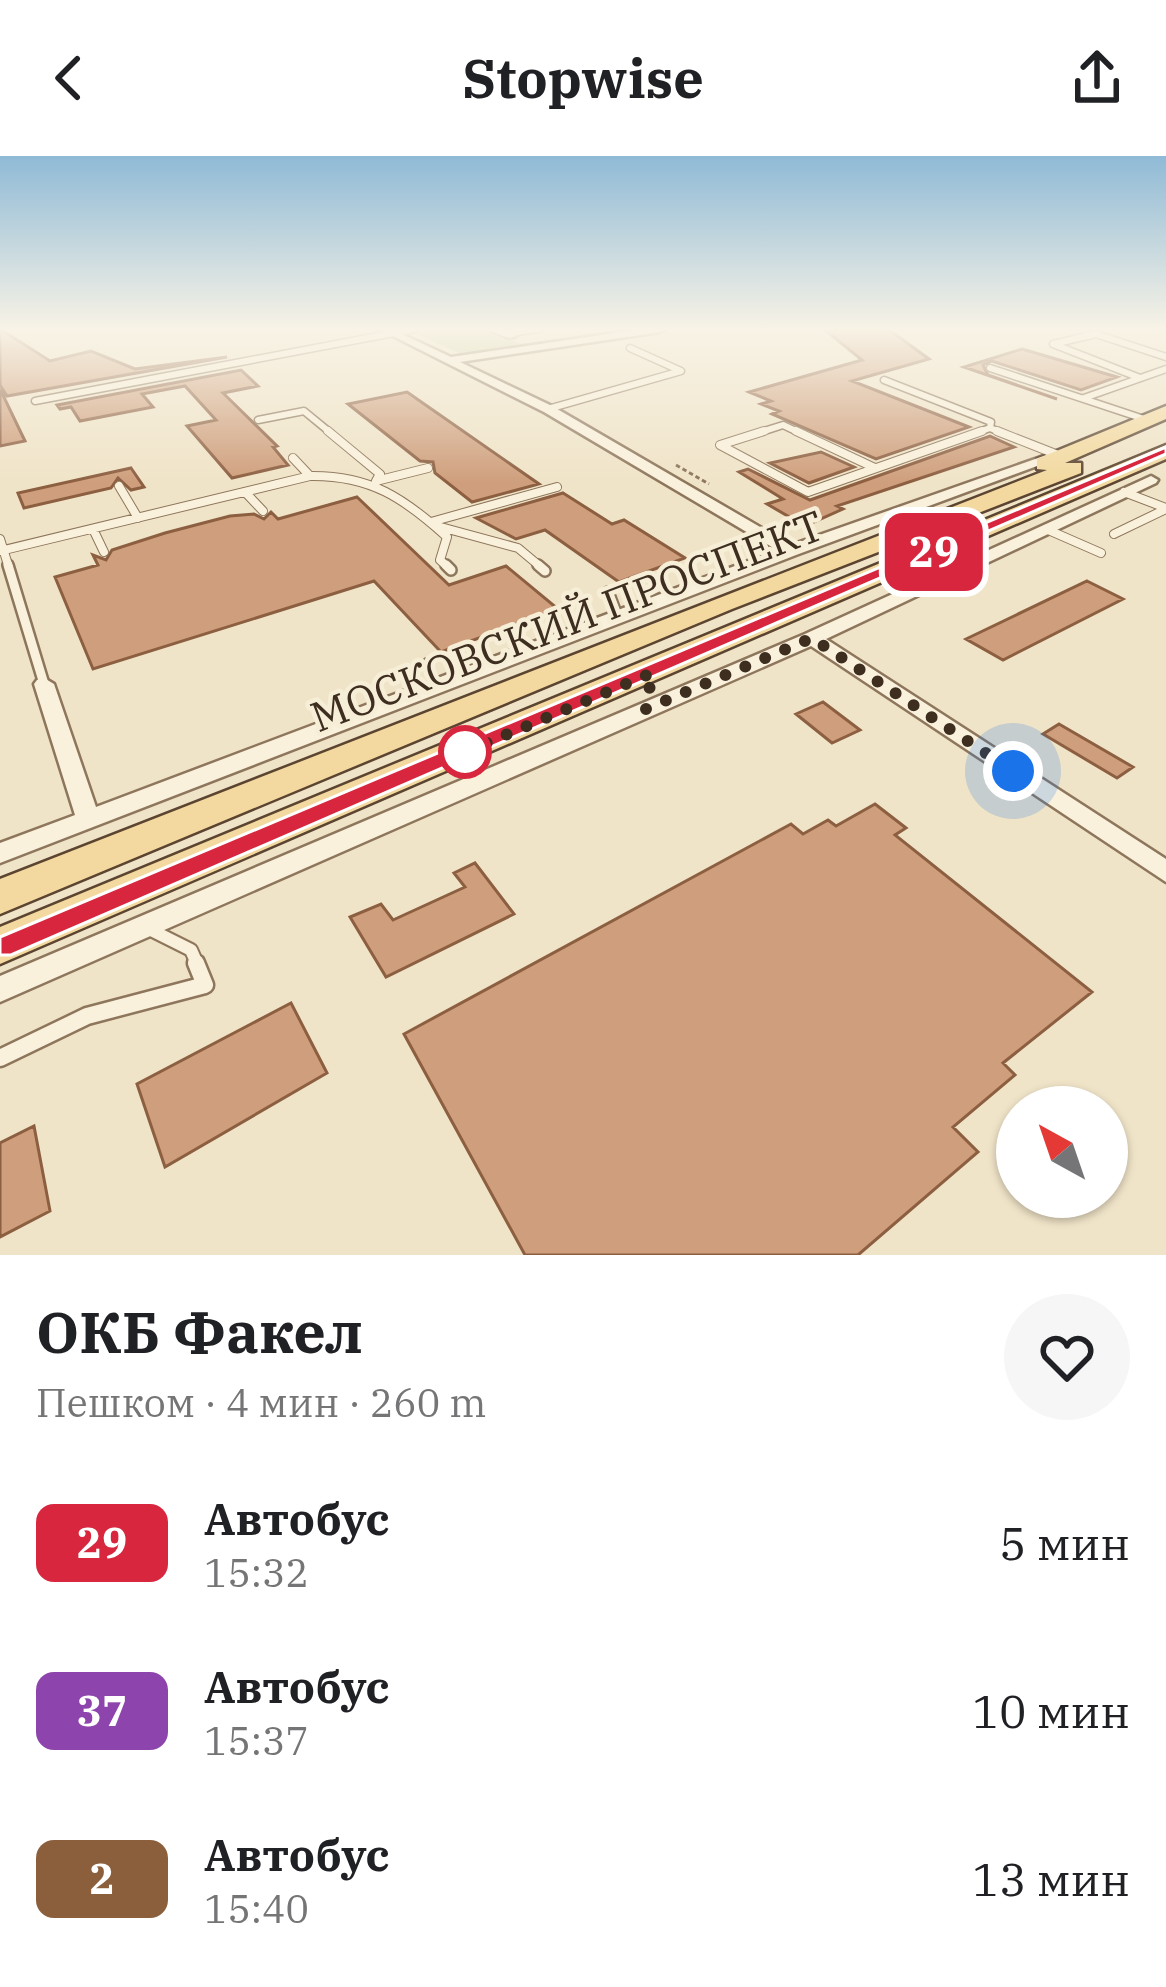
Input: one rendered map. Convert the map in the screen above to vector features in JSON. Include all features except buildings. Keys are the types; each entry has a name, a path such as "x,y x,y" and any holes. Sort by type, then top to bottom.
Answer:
{"main road":[{"path":"956,517 1065,453 1160,420"},
{"name":"МОСКОВСКИЙ ПРОСПЕКТ","path":"0,897 660,628 956,517 1160,420"},
{"name":"МОСКОВСКИЙ ПРОСПЕКТ","path":"0,946 649,691 998,525 1166,451"},
{"path":"998,525 1159,476"}],"street":[{"path":"495,380 790,551"},
{"name":"МОСКОВСКИЙ ПРОСПЕКТ","path":"0,853 828,536 1065,453"},
{"name":"МОСКОВСКИЙ ПРОСПЕКТ","path":"0,989 649,691 812,638 1159,476"},
{"path":"660,628 674,595"},
{"path":"812,638 1166,872"},
{"path":"44,684 88,818"}],"lane":[{"path":"35,400 135,380"},
{"path":"548,409 648,380"},
{"path":"885,380 991,422 990,428"},
{"path":"1028,380 1160,420"},
{"path":"1082,398 1134,380"},
{"path":"258,420 304,411 380,474 376,481"},
{"path":"875,468 783,425 720,445 808,491 875,468 990,428 1065,453"},
{"path":"293,458 310,476"},
{"path":"44,684 1,547 310,476 376,481 428,468"},
{"path":"376,481 447,537 440,560 452,570"},
{"path":"119,486 138,518"},
{"path":"432,524 557,487"},
{"path":"245,492 263,512"},
{"path":"1124,492 1166,509"},
{"path":"1114,534 1166,509"},
{"path":"432,524 518,548 545,571"},
{"path":"93,529 104,552"},
{"path":"1046,530 1101,553"},
{"path":"608,592 617,616"},
{"path":"0,1058 88,1016 205,985 191,950 144,926"}],"bus line":[{"name":"29","path":"0,946 517,731 1166,451"}],"route":[{"path":"465,752 456,756 652,673 646,709 812,638 1013,771"}]}
